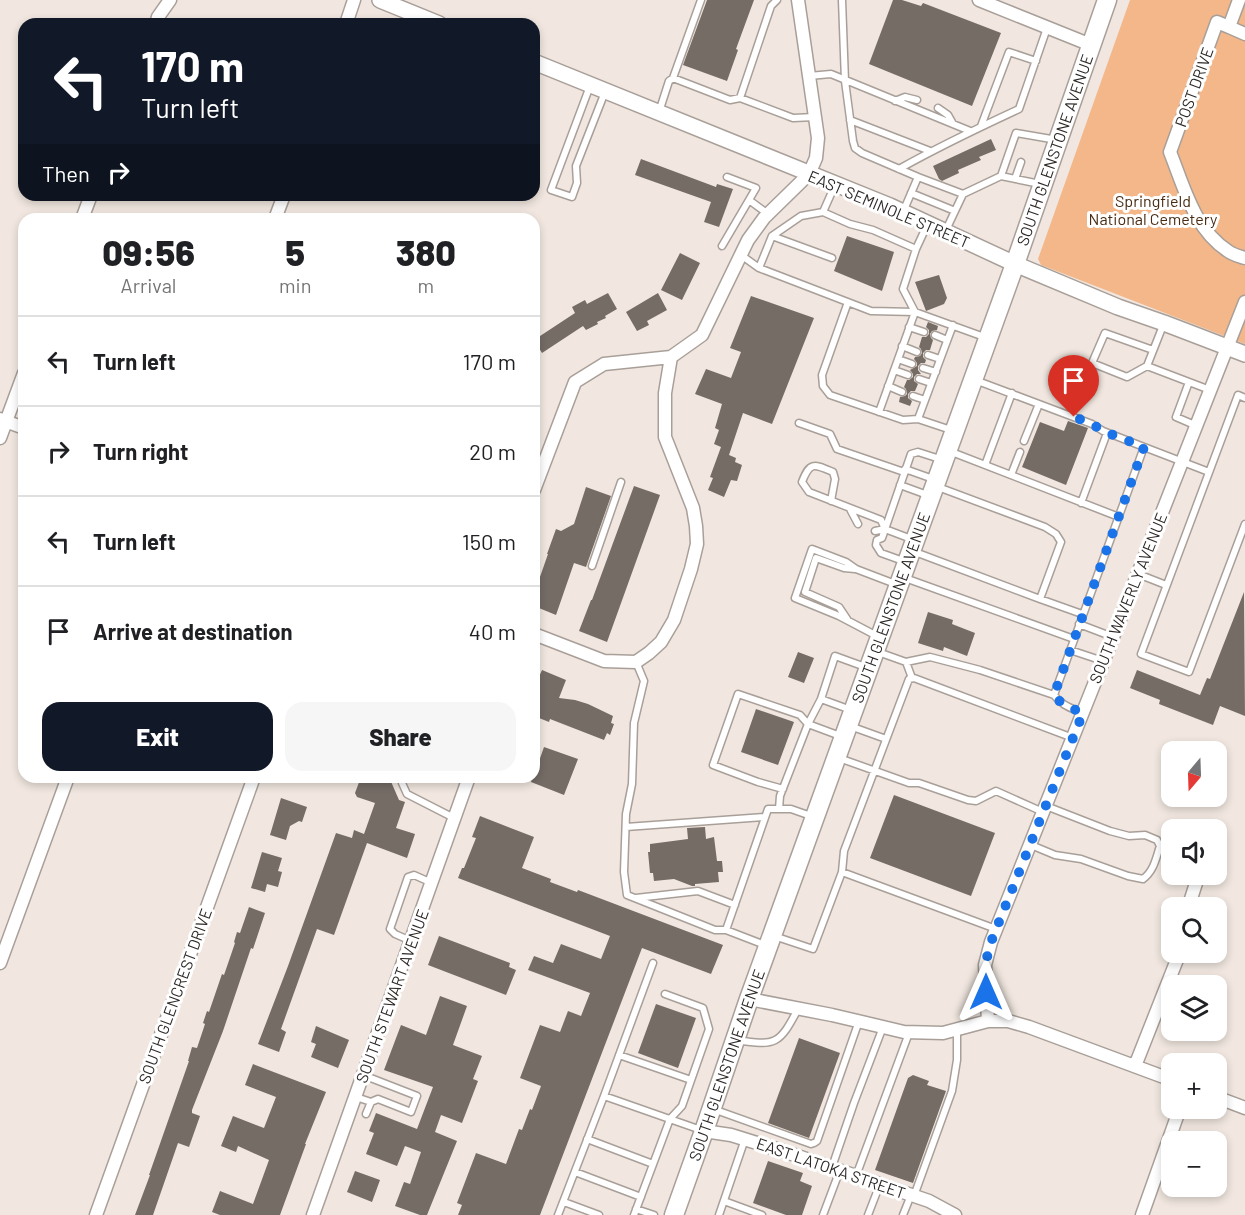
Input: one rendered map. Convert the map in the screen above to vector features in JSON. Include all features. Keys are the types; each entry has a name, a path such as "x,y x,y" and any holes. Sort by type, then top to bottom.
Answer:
{"main road":[{"name":"SOUTH GLENSTONE AVENUE","path":"674,1215 749,999 1015,264 1107,0"}],"street":[{"path":"158,18 170,0"},
{"path":"348,18 354,0"},
{"path":"380,0 424,18"},
{"path":"540,474 575,382 604,364 672,357 702,335 748,240 768,214 809,174 816,158 818,138 798,0"},
{"path":"979,0 1091,45"},
{"name":"POST DRIVE","path":"1239,0 1223,25 1170,152 1199,222 1209,236 1229,252 1245,258"},
{"path":"1223,25 1245,34"},
{"name":"EAST SEMINOLE STREET","path":"540,64 903,212 1015,264 1118,307 1245,354"},
{"name":"SOUTH WAVERLY AVENUE","path":"988,1021 985,965 991,942 1245,302"},
{"path":"540,636 603,661 636,662 661,642 674,620 697,544 693,508 665,437 665,393 672,357"},
{"path":"0,438 3,420 18,387"},
{"path":"3,420 18,426"},
{"path":"0,963 66,783"},
{"name":"SOUTH GLENCREST DRIVE","path":"96,1215 252,783"},
{"name":"SOUTH STEWART AVENUE","path":"313,1215 467,783"},
{"path":"1136,1066 1176,963"},
{"path":"749,999 909,1032 943,1032 988,1021 1008,1021 1161,1076"},
{"path":"1227,1101 1245,1108"},
{"path":"1142,1215 1176,1119"},
{"name":"EAST LATOKA STREET","path":"704,1131 745,1139 836,1169 929,1201 955,1215"}],"lane":[{"path":"658,113 701,0"},
{"path":"740,98 771,6 777,0"},
{"path":"842,0 845,81 855,148 899,169 963,194"},
{"path":"899,169 970,131 1019,109 1048,28"},
{"path":"981,126 1010,51 1036,61"},
{"path":"809,76 831,74 970,131"},
{"path":"673,78 730,100 740,98 793,118 815,117"},
{"path":"590,85 551,190 572,197 577,183 576,166 605,91"},
{"path":"895,101 905,97 916,100"},
{"path":"938,108 948,115 953,124"},
{"path":"850,120 930,151"},
{"path":"1001,176 1016,133 1057,140"},
{"path":"1027,143 1030,135"},
{"path":"1014,179 1021,162"},
{"path":"945,231 963,194 1001,176 1042,185"},
{"path":"722,246 756,188 727,177"},
{"path":"903,212 918,177"},
{"path":"823,212 835,185"},
{"path":"911,193 955,211"},
{"path":"749,200 768,214"},
{"path":"759,268 772,236 801,216 823,212 916,249"},
{"path":"879,412 915,312 903,288 916,249 928,223"},
{"path":"772,236 832,258"},
{"path":"741,255 759,268 871,311 915,312 988,338"},
{"path":"848,302 822,375 823,386 831,394 879,412 903,420 918,419 954,431"},
{"path":"1153,350 1105,333 1092,363 1127,377 1147,366 1164,323"},
{"path":"918,419 953,325"},
{"path":"909,327 924,332"},
{"path":"935,335 947,340"},
{"path":"902,346 917,352"},
{"path":"928,355 940,359"},
{"path":"898,359 912,364"},
{"path":"1147,366 1210,390"},
{"path":"923,368 936,372"},
{"path":"894,370 908,375"},
{"path":"919,379 931,384"},
{"path":"973,379 1209,472"},
{"path":"1189,382 1176,417 1197,426"},
{"path":"888,386 902,392"},
{"path":"985,465 1012,393"},
{"path":"1245,398 1238,395 1141,654 1189,672 1245,524"},
{"path":"914,396 925,400"},
{"path":"1024,441 1039,404"},
{"path":"799,423 830,434 837,449 905,470 934,487 1045,527 1056,534 1061,542 1040,599"},
{"path":"1081,502 1107,433"},
{"path":"1054,695 1144,447"},
{"path":"1074,639 881,553 876,545 882,538 905,470 914,452 985,465 1119,517"},
{"path":"1011,475 1020,452"},
{"path":"831,501 836,479 833,472 816,465 810,466 802,482 809,492 831,501 880,520 907,563"},
{"path":"592,566 621,482"},
{"path":"900,485 934,487"},
{"path":"850,508 858,524"},
{"path":"875,531 885,529"},
{"path":"848,621 795,598 812,549 846,562 856,569"},
{"path":"874,652 839,607 805,592 816,558 844,568 856,569 907,563 943,562 1082,614"},
{"path":"1138,574 1166,585"},
{"path":"1079,624 1113,637"},
{"path":"1070,650 1103,661"},
{"path":"779,809 780,796 808,724 821,699 835,656 874,652 906,662 930,657 980,670 1054,695 1067,707 1083,713"},
{"path":"636,662 644,681 634,723 632,784 626,814 624,872 627,895 715,930 726,930 813,949 842,872 844,851 909,679 912,678"},
{"path":"906,662 912,678"},
{"path":"912,678 1073,738"},
{"path":"783,789 713,765 738,694 800,715 808,724 848,724"},
{"path":"821,699 848,724 886,739"},
{"path":"836,757 909,783 919,783 969,800 976,801 996,792 1110,831 1129,836 1145,835 1157,840 1160,846 1152,869 1143,879 1081,859 1056,855 1030,844"},
{"path":"402,783 407,794 455,818"},
{"path":"726,930 768,809 791,809 815,817"},
{"path":"626,827 765,817"},
{"path":"842,872 996,929"},
{"path":"412,941 395,934 390,929 408,877 414,875 432,883"},
{"path":"635,898 698,891 735,904"},
{"path":"558,1215 653,963"},
{"path":"654,1215 635,1212 670,1119 682,1106 709,1029 703,1008 664,994"},
{"path":"735,1040 762,1044 772,1042 788,1028 798,1008"},
{"path":"712,1108 811,1144 814,1143 859,1021"},
{"path":"823,1215 854,1103 883,1027"},
{"path":"903,1215 952,1091 957,1060 957,1029"},
{"path":"856,1176 909,1032"},
{"path":"619,1055 691,1080"},
{"path":"356,1097 371,1102 378,1099 411,1112 417,1096 363,1075"},
{"path":"604,1096 704,1131"},
{"path":"366,1114 371,1102"},
{"path":"587,1139 653,1164"},
{"path":"719,1215 745,1139"},
{"path":"575,1172 641,1197"},
{"path":"868,1215 880,1184"},
{"path":"564,1202 599,1215"},
{"path":"724,1202 762,1215"}],"green space":[{"name":"Springfield National Cemetery","path":"1130,0 1245,0 1245,344 1041,265 1038,259"}],"building":[{"path":"707,0 754,0 727,81 683,65"},
{"path":"893,0 902,0 921,6 923,3 1001,33 972,106 869,64"},
{"path":"991,139 996,150 979,157 981,160 958,170 959,173 942,181 939,179 933,166"},
{"path":"641,159 716,187 717,184 733,189 719,227 704,222 711,202 635,175"},
{"path":"847,236 894,252 882,291 834,271"},
{"path":"680,253 700,263 682,300 661,290"},
{"path":"939,275 947,298 944,304 926,311 915,282"},
{"path":"608,293 617,309 597,322 598,324 586,330 583,326 542,353 540,336 575,313 572,307 585,300 587,304"},
{"path":"658,293 667,310 647,321 649,325 637,331 626,312"},
{"path":"751,296 814,318 772,424 743,413 729,455 736,458 735,462 742,465 737,481 731,480 724,497 708,490 713,478 710,477 721,447 714,444 719,430 715,428 722,404 695,394 706,369 731,378 741,352 730,348"},
{"path":"928,322 938,326 937,330 930,334 933,340 930,350 923,353 925,363 918,366 921,374 914,377 914,381 918,384 915,391 908,394 908,398 912,401 910,406 899,402 900,397 907,394 904,387 907,380 913,377 910,370 917,366 915,357 922,353 919,347 922,337 929,334 926,327"},
{"path":"1068,421 1088,428 1066,485 1022,467 1040,422 1064,431"},
{"path":"634,486 660,495 607,642 579,631"},
{"path":"586,487 611,496 586,567 574,563 556,615 540,608 540,577 556,529 561,531 574,524"},
{"path":"1244,592 1245,716 1220,706 1213,725 1159,704 1160,700 1130,688 1137,670 1200,695 1207,678 1210,679"},
{"path":"928,612 953,620 952,624 975,633 967,656 944,647 943,651 918,643"},
{"path":"798,652 814,658 804,683 788,677"},
{"path":"542,670 566,680 559,698 588,704 613,716 611,723 614,724 610,735 607,733 604,740 550,719 549,722 540,718 540,674"},
{"path":"756,709 794,722 778,765 741,752"},
{"path":"544,747 578,759 564,795 534,783 540,783 540,758"},
{"path":"359,783 392,783 399,800 405,802 396,828 415,834 407,858 367,843 334,935 317,929 281,1029 286,1032 279,1052 258,1044 336,833 352,838 354,830 364,834 375,803 357,797 355,793"},
{"path":"894,795 995,833 971,896 870,858"},
{"path":"281,798 307,807 302,822 299,821 290,826 286,840 270,835"},
{"path":"480,816 534,837 522,868 551,879 550,882 577,892 578,890 723,945 711,974 642,948 540,1215 458,1215 462,1205 457,1203 476,1153 506,1164 519,1129 522,1130 530,1109 532,1110 541,1086 520,1078 540,1025 560,1032 568,1011 581,1016 590,993 528,970 534,956 553,963 561,944 601,959 610,936 458,878 476,838 472,837"},
{"path":"705,827 706,839 714,837 717,861 722,861 723,872 718,872 719,882 692,886 674,879 654,881 653,873 650,873 648,852 650,852 650,844 688,839 687,828"},
{"path":"262,852 282,858 278,871 282,872 278,887 267,884 265,892 251,888"},
{"path":"249,907 265,913 192,1110 192,1113 200,1116 189,1147 178,1143 153,1215 135,1215 192,1047 197,1048 207,1011 209,1012 222,974 224,975 237,932 240,933"},
{"path":"439,936 510,963 509,967 516,970 506,995 428,965"},
{"path":"440,996 467,1006 453,1045 482,1056 473,1079 478,1081 462,1123 441,1115 435,1132 457,1141 427,1215 420,1215 395,1206 404,1182 410,1184 421,1152 405,1146 397,1166 366,1154 374,1133 369,1131 376,1113 417,1129 433,1087 384,1070 401,1025 426,1035"},
{"path":"656,1004 696,1018 678,1068 638,1053"},
{"path":"316,1026 349,1040 338,1068 311,1057 316,1044 311,1042"},
{"path":"799,1038 840,1053 809,1138 768,1123"},
{"path":"253,1064 326,1092 280,1215 220,1215 212,1212 220,1191 253,1204 269,1160 238,1146 236,1152 221,1146 233,1116 264,1128 276,1097 245,1085"},
{"path":"913,1075 929,1081 927,1085 946,1091 913,1183 875,1170 908,1078"},
{"path":"768,1161 803,1173 800,1181 812,1186 802,1215 786,1215 753,1203"},
{"path":"355,1171 380,1180 372,1202 347,1192"}],"route":[{"path":"986,992 985,965 991,942 1083,713 1067,707 1054,695 1144,447 1074,417"}]}
